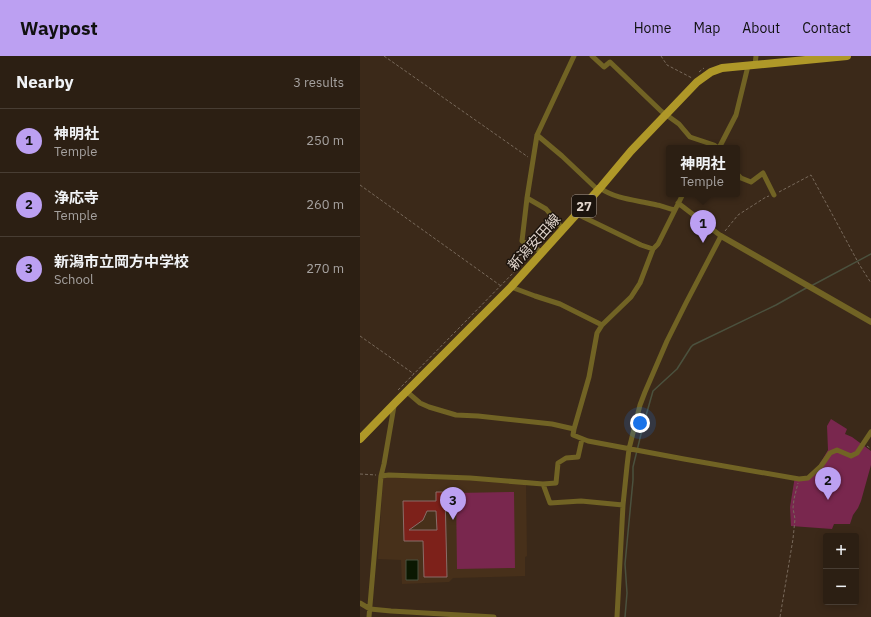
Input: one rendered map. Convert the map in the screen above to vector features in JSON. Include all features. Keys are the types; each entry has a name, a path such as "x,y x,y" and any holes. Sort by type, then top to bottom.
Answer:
{"main road":[{"name":"新潟安田線","path":"360,439 394,403 509,289 577,214 631,151 697,82 711,72 722,68 847,56"}],"street":[{"path":"542,252 522,241 537,135 574,56"},
{"path":"592,56 604,67 610,62 660,111 678,124 690,137 714,145"},
{"path":"720,145 736,115 751,65 756,56"},
{"path":"537,135 599,189 620,198 675,210"},
{"path":"740,177 751,182 763,173 774,194"},
{"path":"681,197 658,244 653,249 640,284 631,297 602,325 597,333 589,377 573,435 588,441 629,449 799,479 808,478 821,466 830,453 837,450 851,456 857,453 871,432"},
{"path":"527,198 546,209 563,229"},
{"path":"678,203 721,236 871,322"},
{"path":"577,214 641,245 653,249"},
{"path":"617,617 623,505 629,449 640,405 667,341 721,236"},
{"path":"509,289 560,304 602,325"},
{"path":"406,391 420,403 456,415 552,424 574,429"},
{"path":"369,617 380,476 384,464 394,403"},
{"path":"380,476 470,478 543,484 556,483 558,463 566,458 578,457 582,439"},
{"path":"543,484 550,503 581,502 623,505"},
{"path":"360,603 370,609 494,617"}],"path":[{"path":"384,56 534,161"},
{"path":"661,56 667,65 697,82"},
{"path":"721,236 738,215 766,197 811,175 859,264 871,283"},
{"path":"360,185 509,289"},
{"path":"360,336 420,378"},
{"path":"360,474 380,476"},
{"path":"780,617 793,539 795,519 793,508 799,479"}],"shaded area":[{"path":"831,419 847,429 845,434 852,437 871,451 871,465 861,501 850,524 834,524 832,529 791,526 790,507 795,476 802,478 814,474 828,450 827,426"},
{"path":"388,476 447,480 495,480 526,483 527,556 525,557 525,576 453,578 449,582 402,584 401,560 378,559 383,478"},
{"path":"514,492 515,568 457,569 456,493"},
{"path":"406,560 418,560 418,580 406,580"}],"building":[{"path":"436,492 445,492 447,577 424,577 423,541 404,541 403,501 436,501","holes":["427,511 436,511 437,530 409,530 423,520"]}],"waterway":[{"path":"811,286 871,254"},
{"path":"625,617 627,593 625,564 633,467 653,391 677,369 693,345 776,305 808,287"}],"place":[{"name":"神明社","path":"703,243"},
{"name":"浄応寺","path":"828,500"},
{"name":"新潟市立岡方中学校","path":"453,520"}]}
